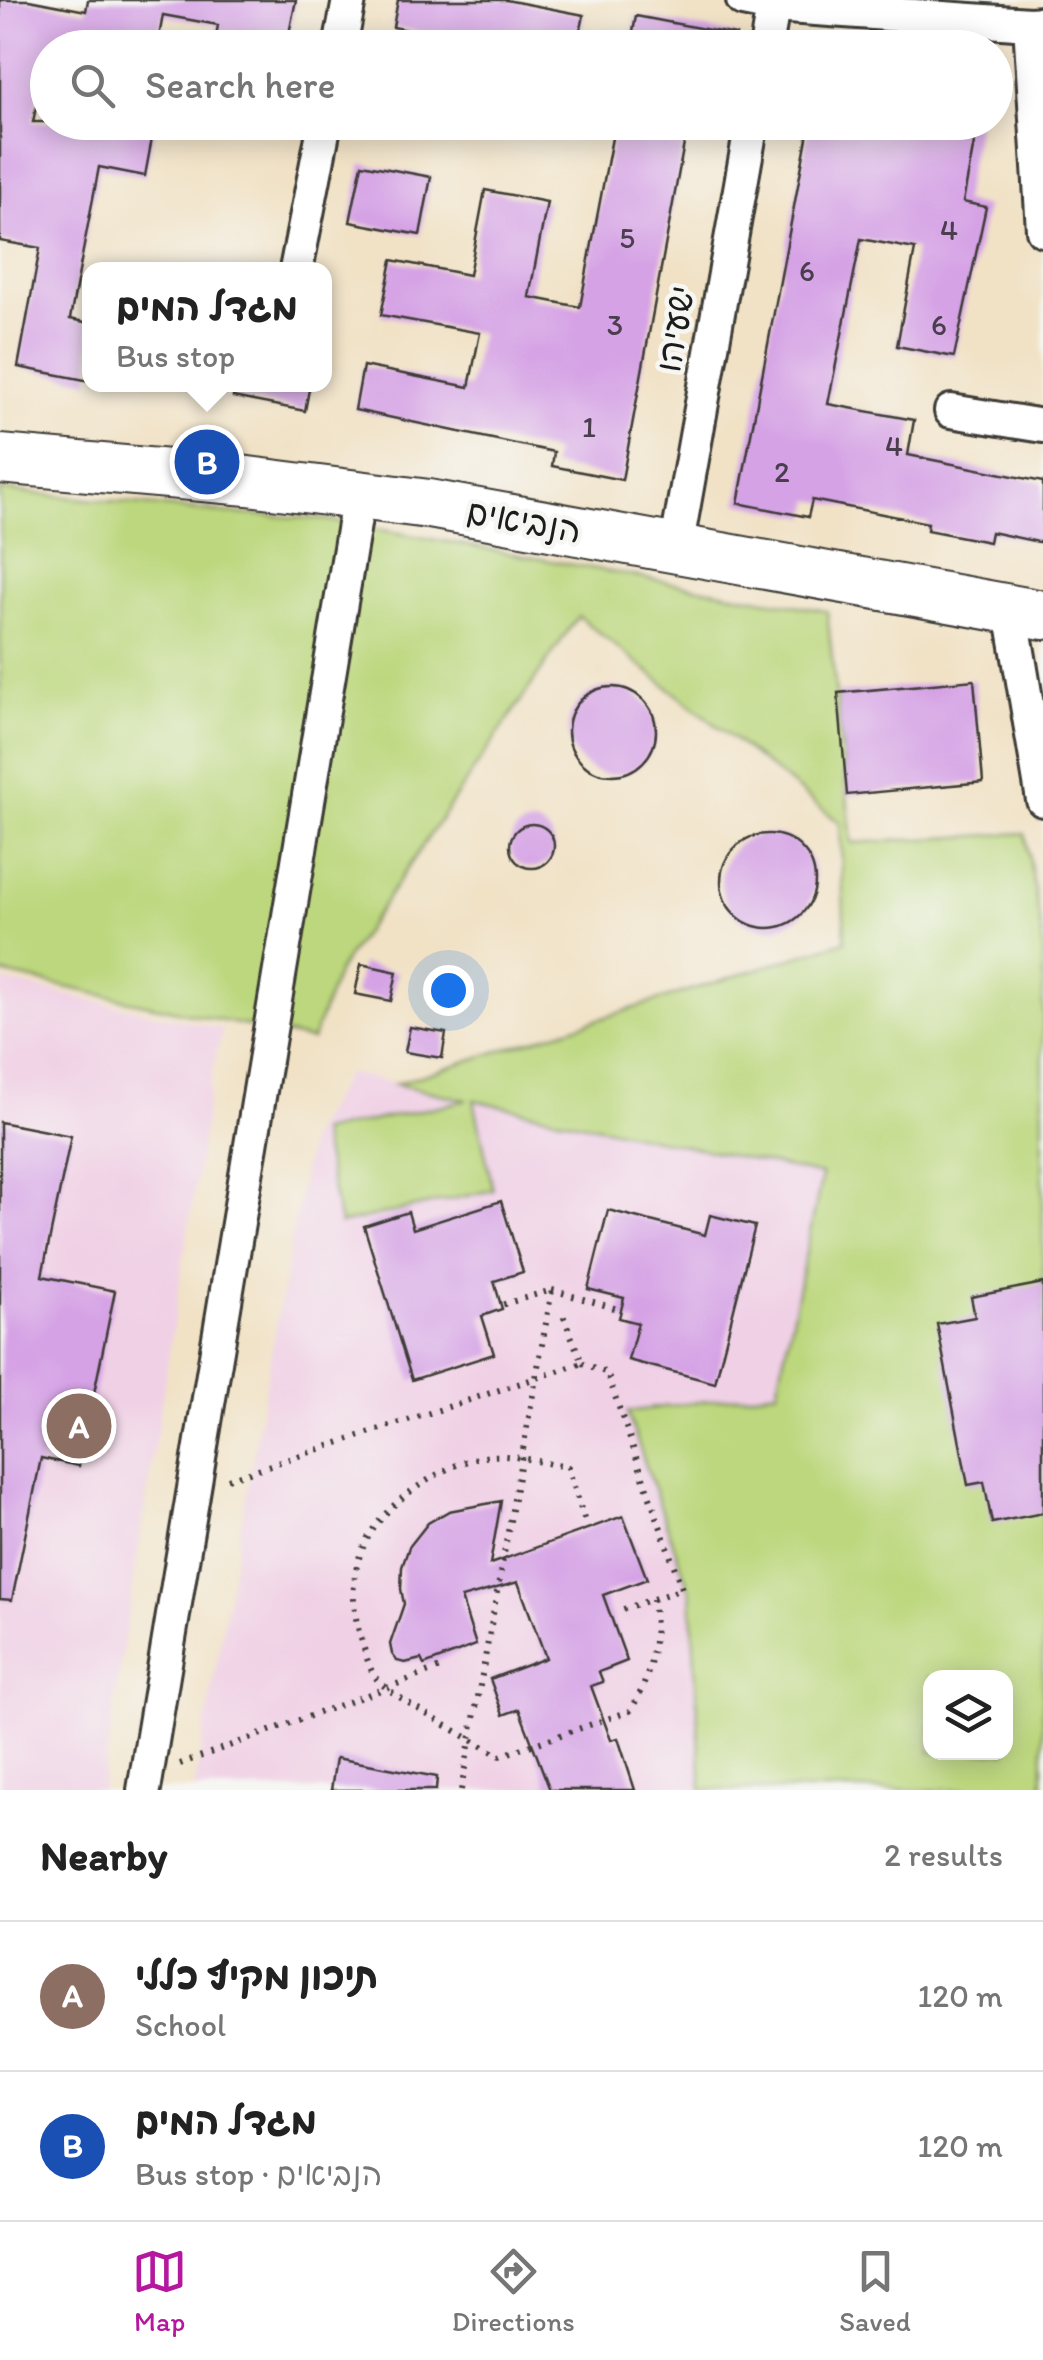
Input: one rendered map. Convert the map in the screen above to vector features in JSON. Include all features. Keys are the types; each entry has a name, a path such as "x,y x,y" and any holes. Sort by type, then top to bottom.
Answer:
{"street":[{"path":"344,30 350,0"},
{"path":"765,30 763,2 1037,24 1043,230"},
{"path":"298,262 321,140"},
{"name":"ישעיהו","path":"676,549 749,140"},
{"path":"951,410 1043,426"},
{"name":"הנביאים","path":"0,459 429,504 1027,612"},
{"path":"145,1784 359,494"},
{"path":"1027,612 1043,800"}],"path":[{"path":"461,1790 552,1290"},
{"path":"501,1304 552,1290 621,1310"},
{"path":"563,1315 582,1364"},
{"path":"194,1490 582,1364 607,1373 682,1589 621,1610"},
{"path":"584,1519 568,1467 495,1456 442,1472 405,1494 382,1514 366,1538 356,1566 353,1599 366,1654 377,1680 500,1756 630,1711 653,1658 653,1599"},
{"path":"145,1784 443,1667"}],"shaded area":[{"path":"0,980 223,1029 214,1062 101,1790 0,1790"},
{"path":"347,1073 823,1175 777,1392 627,1412 691,1594 702,1790 194,1790 309,1139"}],"green space":[{"path":"0,490 322,519 827,611 852,843 1025,833 1043,942 1043,1790 702,1790 691,1594 627,1412 777,1391 822,1175 474,1100 493,1190 340,1224 320,1132 467,1100 395,1084 845,941 840,823 578,616 338,971 312,1040 0,973"}],"building":[{"path":"0,0 29,0 86,11 88,0 296,0 290,30 217,30 218,25 163,15 160,30 30,30 30,140 152,140 145,176 99,167 70,319 82,321 82,379 18,367 40,248 0,241"},
{"path":"398,0 506,0 584,15 581,30 393,27"},
{"path":"636,16 710,30 633,30"},
{"path":"612,140 685,140 622,480 552,466 554,452 355,410 363,366 469,387 480,333 381,315 392,260 469,275 485,190 547,202 529,297 580,307"},
{"path":"807,140 975,140 963,202 986,207 954,357 897,346 915,249 861,239 828,404 914,420 908,455 1043,482 1043,543 991,532 989,542 927,530 928,523 812,500 808,517 738,503"},
{"path":"362,164 431,177 420,235 350,222"},
{"path":"233,392 309,392 305,411 233,397"},
{"path":"974,680 983,782 847,795 838,693"},
{"path":"612,687 629,690 643,700 653,714 653,748 643,762 629,772 612,775 595,772 581,762 571,748 568,731 571,714 581,700 595,690"},
{"path":"532,824 548,830 554,846 548,862 532,868 516,862 510,846 516,830"},
{"path":"768,834 786,837 802,847 812,863 812,899 802,915 786,925 768,928 750,925 734,915 724,899 721,881 724,863 734,847 750,837"},
{"path":"361,964 397,972 391,1001 355,994"},
{"path":"410,1027 446,1033 442,1058 405,1052"},
{"path":"0,1122 71,1136 42,1276 115,1291 79,1466 41,1458 12,1600 0,1599"},
{"path":"501,1201 523,1272 494,1281 502,1309 482,1316 494,1354 412,1380 364,1226 408,1212 413,1229"},
{"path":"608,1210 705,1235 710,1215 755,1226 715,1383 628,1360 638,1323 619,1318 624,1298 588,1289"},
{"path":"1043,1283 1043,1513 992,1523 984,1482 968,1485 937,1324 975,1317 971,1297"},
{"path":"501,1501 490,1564 623,1516 647,1579 603,1595 627,1661 599,1672 603,1682 591,1686 611,1740 618,1738 635,1790 550,1790 519,1709 503,1715 490,1679 546,1658 518,1582 461,1598 476,1645 424,1665 421,1659 397,1661 392,1654 390,1644 404,1604 402,1567 409,1547 428,1523 449,1511"},
{"path":"336,1758 437,1777 436,1790 331,1790"}],"place":[{"name":"מגדל המים","path":"207,462"},
{"name":"תיכון מקיף כללי","path":"79,1426"}]}
